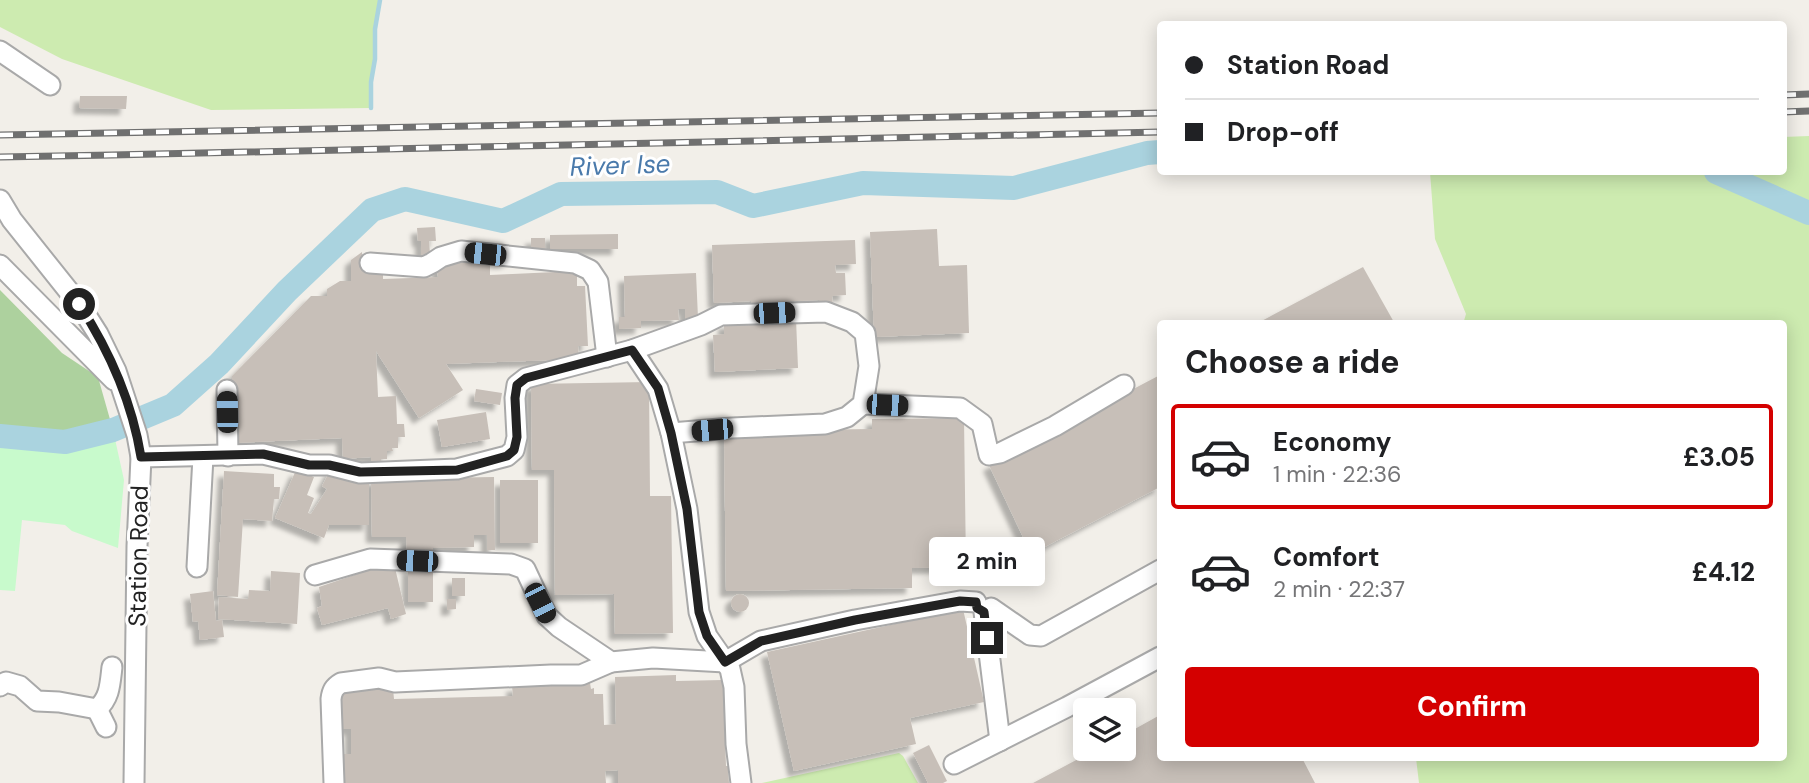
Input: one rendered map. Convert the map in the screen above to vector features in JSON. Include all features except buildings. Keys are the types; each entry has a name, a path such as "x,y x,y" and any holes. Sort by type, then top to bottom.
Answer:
{"street":[{"path":"0,51 50,85"},
{"name":"Station Road","path":"0,200 12,220 79,304 98,334 116,371 137,435 141,457 134,783"},
{"path":"370,263 424,267 461,251 575,263 590,270 598,282 607,357"},
{"path":"0,265 122,389"},
{"path":"141,457 263,454 309,465 329,465 360,472 457,470 507,456 514,450 517,437 517,385 526,378 632,350 721,315 826,312 852,322 865,333 869,366 863,404"},
{"path":"632,350 658,388 671,433 687,509 699,612 707,636 730,669 734,687 736,744 741,783"},
{"path":"671,433 825,424 847,417 863,404 960,408 982,425 989,455 1000,453 1055,426 1124,384"},
{"path":"227,390 228,456"},
{"path":"197,567 203,457"},
{"path":"316,575 370,559 511,564 525,569 547,616 611,662"},
{"path":"334,783 331,699 332,692 341,683 379,678 395,682 581,675 611,662 653,659 725,662 761,641 960,601 984,607 1030,635 1041,636 1157,572"},
{"path":"984,607 1000,741"},
{"path":"954,764 1157,659"},
{"path":"0,686 6,682 20,686 37,701 97,709 106,702 112,667"},
{"path":"97,709 106,727"}],"green space":[{"path":"0,0 380,0 375,29 371,108 211,110 62,59 0,27"},
{"path":"1809,136 1809,783 1419,783 1416,761 1787,761 1787,320 1464,320 1466,314 1435,239 1430,175 1787,175 1787,137"},
{"path":"0,290 62,353 98,377 113,430 71,441 0,435"},
{"path":"113,430 124,480 118,548 72,531 65,525 22,520 15,591 0,590 0,436 65,442"},
{"path":"899,753 918,783 762,783"}],"waterway":[{"path":"371,108 375,29 380,0"},
{"name":"River Ise","path":"0,436 65,442 113,430 173,405 219,364 287,291 372,210 405,199 503,221 561,194 717,192 753,206 863,183 1014,188 1157,152"},
{"name":"River Ise","path":"1723,175 1809,213"}],"railway":[{"path":"1787,95 1809,94"},
{"path":"1787,112 1809,111"},
{"path":"0,135 1157,113"},
{"path":"0,157 1157,132"}],"route":[{"path":"79,304 98,334 116,371 137,435 141,457 263,454 309,465 329,465 360,472 457,470 507,456 514,450 517,437 517,385 526,378 632,350 658,388 671,433 687,509 699,612 707,636 725,662 761,641 960,601 976,602 977,608 984,612 987,638"}]}
